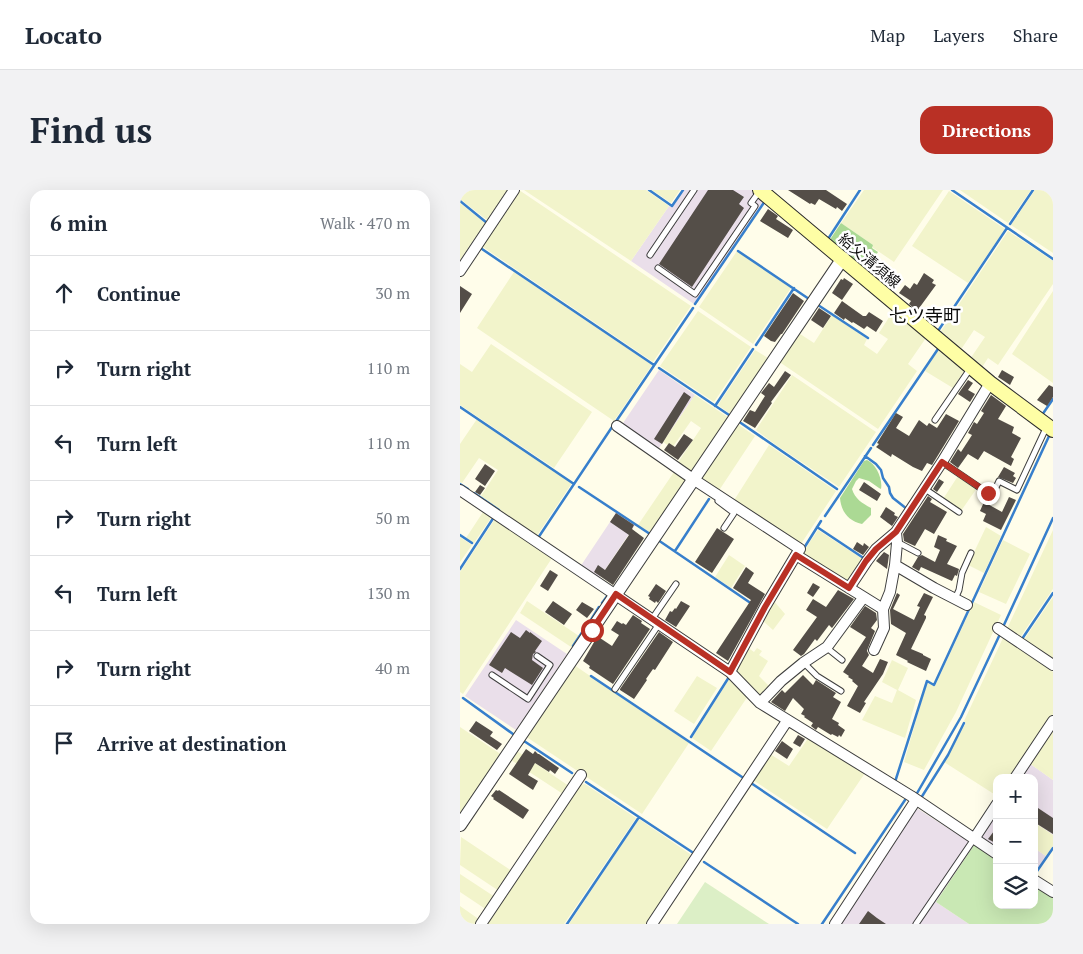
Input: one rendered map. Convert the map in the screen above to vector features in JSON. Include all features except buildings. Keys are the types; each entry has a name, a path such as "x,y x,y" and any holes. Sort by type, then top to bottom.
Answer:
{"main road":[{"name":"給父清須線","path":"767,192 990,383 1050,428"}],"street":[{"path":"460,271 514,190"},
{"path":"460,824 843,258"},
{"path":"874,650 884,628 883,610 890,592 897,538 990,383"},
{"path":"616,426 692,480 800,549 765,607 730,672"},
{"path":"460,490 730,672 760,703 916,800 993,851"},
{"path":"849,588 876,549 897,538"},
{"path":"796,555 883,610"},
{"path":"895,565 967,605"},
{"path":"760,703 803,662 827,647 863,598"},
{"path":"998,628 1053,665"},
{"path":"652,924 788,720"},
{"path":"1018,774 1053,721"},
{"path":"481,924 580,775"},
{"path":"835,924 916,800"},
{"path":"974,839 993,810"},
{"path":"1038,883 1053,892"}],"lane":[{"path":"650,255 694,190"},
{"path":"658,268 695,294 755,206 751,203 767,192"},
{"path":"935,420 971,367"},
{"path":"942,462 992,496 999,482 1017,490 1050,428"},
{"path":"692,480 734,513 724,528"},
{"path":"925,489 959,512"},
{"path":"897,538 900,542 918,553"},
{"path":"955,599 959,590 962,573 971,553"},
{"path":"615,689 656,622 676,584"},
{"path":"827,647 842,660"},
{"path":"492,675 528,699 550,665 537,656"},
{"path":"803,662 817,676 841,691"},
{"path":"542,678 554,686"},
{"path":"916,924 974,839"}],"shaded area":[{"path":"684,190 752,190 764,200 694,304 631,261 669,206 672,207"},
{"path":"659,370 695,395 657,451 621,426"},
{"path":"616,513 635,525 598,580 580,567"},
{"path":"516,620 567,654 516,730 465,696"},
{"path":"1029,763 1053,780 1053,835 1038,825 1038,774 1022,774"},
{"path":"915,807 974,845 936,902 969,924 838,924"},
{"path":"991,820 993,821 993,847 982,840 981,835"},
{"path":"1038,851 1046,856 1038,868"}],"green space":[{"path":"460,190 507,190 487,220 460,199"},
{"path":"517,190 691,306 653,362 480,245"},
{"path":"524,190 646,190 669,206 631,261"},
{"path":"652,190 680,190 671,203"},
{"path":"864,190 943,190 894,262 841,223"},
{"path":"960,190 1031,190 1008,223"},
{"path":"1035,190 1053,190 1053,253 1011,225"},
{"path":"949,191 1005,229 968,283 912,246"},
{"path":"460,203 485,223 460,260"},
{"path":"841,223 873,245 872,248 878,252 865,271 829,241"},
{"path":"1008,231 1053,261 1053,284 998,365 988,358 981,369 970,359 985,337 974,330 960,351 945,339 947,336 941,331"},
{"path":"737,251 791,288 753,344 699,307"},
{"path":"514,272 652,365 614,421 477,328"},
{"path":"1053,291 1053,383 1012,354"},
{"path":"895,308 928,335 908,364 917,371 878,429 778,361 797,332 814,343 832,315 867,339 864,345 877,354 888,339 879,333"},
{"path":"698,311 751,347 714,402 660,366"},
{"path":"491,344 592,412 554,468 460,405 460,364 472,372"},
{"path":"941,346 966,368 953,388 925,371"},
{"path":"755,350 768,358 730,414 718,405"},
{"path":"792,375 876,432 839,487 756,430"},
{"path":"695,395 729,418 691,474 677,464 701,428 691,421 672,448 663,442"},
{"path":"477,419 572,483 536,537 499,513 501,510 481,496 498,470 479,458 462,483 460,482 460,444"},
{"path":"736,423 755,436 718,492 701,480 701,477"},
{"path":"769,445 836,491 799,547 733,502"},
{"path":"867,460 876,468 880,476 881,489 869,481 859,478 856,481 852,489 853,492 857,498 871,508 871,515 862,524 853,521 846,515 840,498 864,461"},
{"path":"676,469 688,479 651,533 638,525"},
{"path":"958,476 977,488 961,511 943,499"},
{"path":"485,509 493,515 474,543 466,538"},
{"path":"495,519 552,558 463,694 460,692 460,572"},
{"path":"986,527 1001,536 984,573 968,565"},
{"path":"818,530 864,560 848,583 801,555"},
{"path":"1053,530 1053,589 1019,639 1006,631"},
{"path":"460,537 472,545 460,562"},
{"path":"1003,540 1030,554 1006,604 979,592"},
{"path":"729,555 745,566 731,588 715,577"},
{"path":"1053,597 1053,662 1023,641"},
{"path":"773,600 785,614 773,630 762,620"},
{"path":"527,601 579,636 571,647 520,613"},
{"path":"974,602 1001,615 956,712 924,770 904,762 927,683 935,686"},
{"path":"1003,638 1053,672 1053,714 1014,774 993,774 993,793 944,762 966,723 964,721"},
{"path":"747,647 754,652 757,648 762,651 759,655 768,661 759,676 771,688 762,698 734,672"},
{"path":"892,660 908,668 898,690 916,700 905,738 862,720 875,696 892,703 897,690 882,682"},
{"path":"574,665 689,743 642,814 525,736"},
{"path":"697,676 717,688 694,724 674,711"},
{"path":"730,678 748,696 711,751 692,738"},
{"path":"460,727 502,755 460,817"},
{"path":"1053,727 1053,780 1029,763"},
{"path":"809,737 865,773 827,829 753,780 770,754 789,766"},
{"path":"517,751 569,786 563,794 511,760"},
{"path":"585,784 636,818 564,924 485,924 579,785"},
{"path":"639,819 690,854 691,859 647,924 569,924"},
{"path":"1038,825 1053,835 1053,846 1046,856 1038,851"},
{"path":"461,837 512,871 499,891 460,865"},
{"path":"974,845 993,858 993,909 1038,909 1038,889 1053,898 1053,924 969,924 936,902"},
{"path":"460,874 495,897 487,910 460,892"},
{"path":"705,882 769,924 677,924"},
{"path":"460,906 480,920 477,924 460,924"}],"waterway":[{"path":"649,190 672,206 683,190"},
{"path":"828,239 860,190"},
{"path":"952,190 1053,259"},
{"path":"1010,224 1033,190"},
{"path":"460,201 487,223"},
{"path":"695,304 765,201"},
{"path":"941,333 938,331 1007,228"},
{"path":"479,247 654,365"},
{"path":"738,251 809,299"},
{"path":"756,345 794,288"},
{"path":"818,305 868,338"},
{"path":"615,423 693,308"},
{"path":"873,445 940,346"},
{"path":"715,406 753,349"},
{"path":"659,368 729,415"},
{"path":"1042,415 1053,399"},
{"path":"460,407 574,484"},
{"path":"738,421 837,489"},
{"path":"538,538 612,427"},
{"path":"895,782 927,681 934,685 1050,434"},
{"path":"825,516 871,448"},
{"path":"865,456 881,470 893,498 907,509"},
{"path":"460,484 468,489"},
{"path":"579,487 650,534"},
{"path":"474,493 499,510"},
{"path":"675,551 709,499"},
{"path":"460,569 494,517 496,518"},
{"path":"1003,627 1053,518"},
{"path":"804,548 821,521"},
{"path":"817,527 865,559"},
{"path":"460,535 472,543"},
{"path":"658,540 752,604"},
{"path":"1022,639 1053,593"},
{"path":"602,603 608,595 606,594"},
{"path":"589,623 599,607"},
{"path":"573,646 583,631"},
{"path":"916,795 961,717 1001,632"},
{"path":"591,676 745,779"},
{"path":"691,737 729,677"},
{"path":"463,698 513,734"},
{"path":"921,798 948,755 964,723"},
{"path":"522,743 524,741 572,773"},
{"path":"586,782 692,852"},
{"path":"751,783 855,853"},
{"path":"822,924 905,800"},
{"path":"567,924 639,817"},
{"path":"1038,870 1053,848"},
{"path":"704,862 798,924"}],"district":[{"name":"七ツ寺町","path":"925,315"}],"route":[{"path":"592,630 616,594 730,672 796,555 849,588 876,549 896,532 942,462 988,493"}]}
